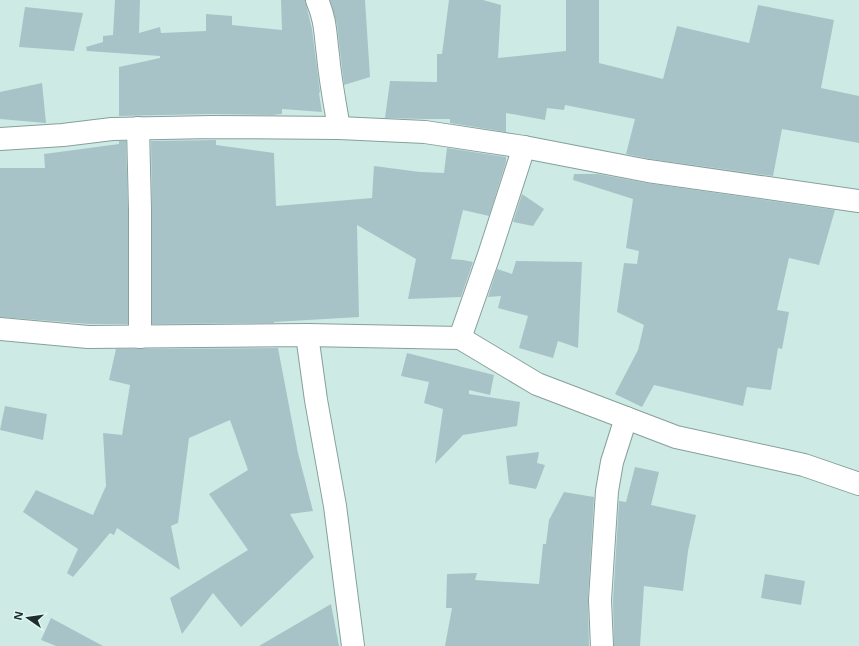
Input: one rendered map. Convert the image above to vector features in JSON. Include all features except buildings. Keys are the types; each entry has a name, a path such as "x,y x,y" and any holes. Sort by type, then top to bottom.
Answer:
{"street":[{"path":"317,0 324,19 327,54 339,128"},
{"path":"138,128 140,210 140,337"},
{"path":"0,139 138,128 339,128 425,132 524,146 648,171 859,201"},
{"path":"460,338 524,146"},
{"path":"0,329 88,337 307,335 460,338 538,384 676,437 804,465 859,484"},
{"path":"307,335 316,400 336,514 353,646"},
{"path":"602,646 600,600 607,496 612,462 626,418"}]}
